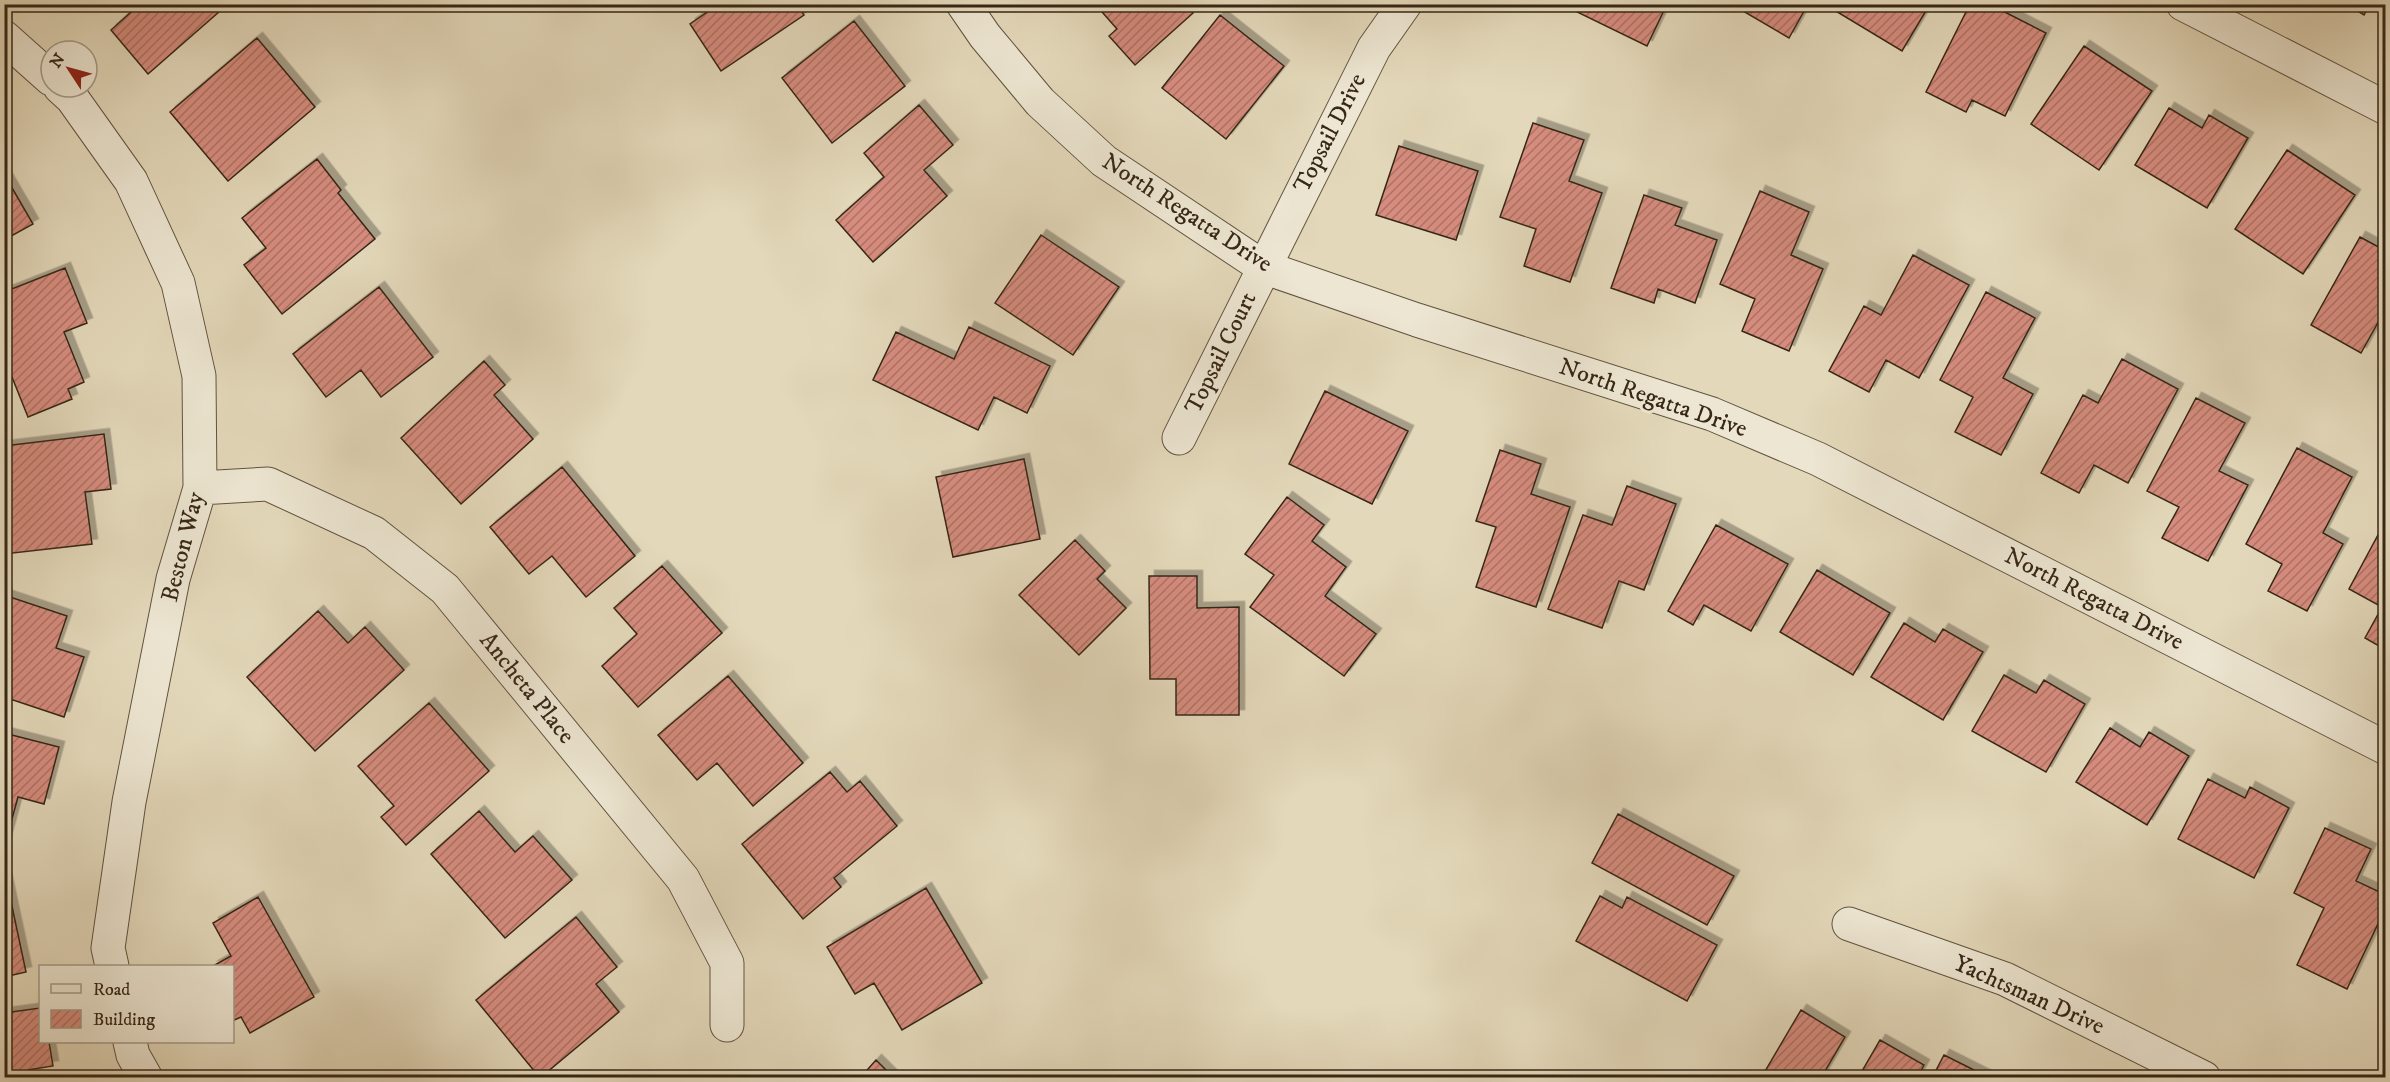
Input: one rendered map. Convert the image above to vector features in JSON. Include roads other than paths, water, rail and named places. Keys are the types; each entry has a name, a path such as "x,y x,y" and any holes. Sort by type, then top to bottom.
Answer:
{"street":[{"name":"North Regatta Drive","path":"963,4 985,36 1040,102 1104,161 1263,267 1417,320 1712,414 1818,459 2385,748"},
{"name":"Topsail Drive","path":"1263,267 1374,48 1405,4"},
{"path":"2183,4 2385,108"},
{"path":"4,37 39,68"},
{"name":"Beston Way","path":"73,99 131,181 178,283 199,376 200,488 173,579 129,802 108,948 112,965"},
{"name":"Topsail Court","path":"1179,438 1263,267"},
{"name":"Ancheta Place","path":"200,488 268,484 374,533 445,589 683,879 727,963 727,1025"},
{"name":"Yachtsman Drive","path":"1849,924 2005,979 2204,1077"},
{"path":"130,1043 133,1055 146,1077"}]}
